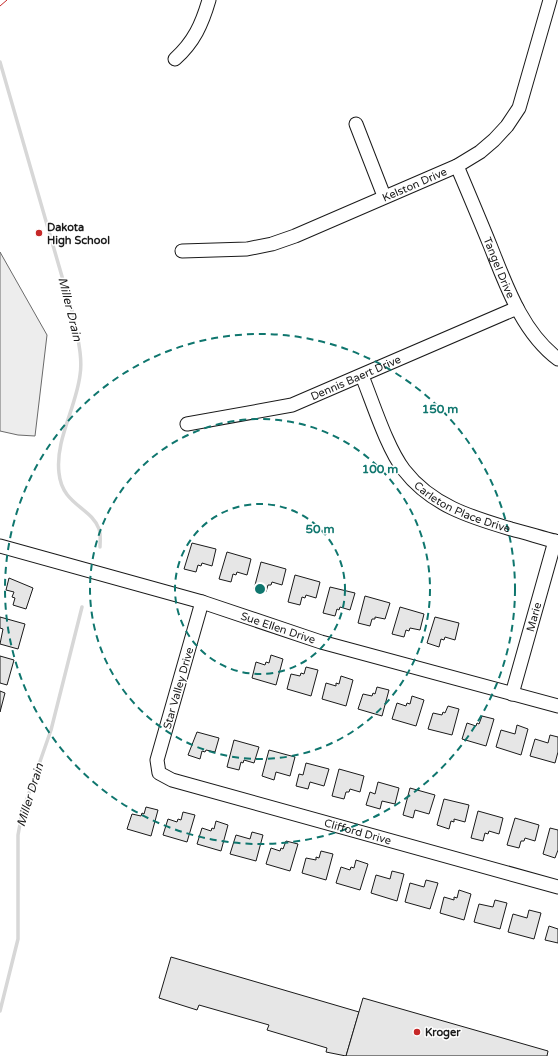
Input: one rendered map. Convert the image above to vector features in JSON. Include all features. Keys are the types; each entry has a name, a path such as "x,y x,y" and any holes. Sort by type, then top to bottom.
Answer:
{"street":[{"path":"175,59 193,41 199,31 210,0"},
{"name":"Kelston Drive","path":"182,251 247,249 272,244 295,236 384,196 457,166 480,152 507,126 519,108 550,0"},
{"path":"356,124 384,196"},
{"name":"Tangel Drive","path":"457,166 517,308 543,347 558,359"},
{"name":"Dennis Baert Drive","path":"187,424 292,405 517,308"},
{"name":"Carleton Place Drive","path":"362,376 395,455 404,470 420,488 437,501 475,519 556,541"},
{"name":"Marie","path":"512,694 556,541"},
{"name":"Sue Ellen Drive","path":"0,546 202,602 321,642 558,706"},
{"name":"Star Valley Drive","path":"159,773 157,760 202,602"},
{"name":"Clifford Drive","path":"159,773 172,780 558,888"}],"shaded area":[{"path":"0,252 47,335 35,436 18,435 0,431"}],"building":[{"path":"192,543 216,549 212,566 202,563 201,566 198,565 196,572 184,569"},
{"path":"227,552 251,559 247,575 237,572 236,575 233,574 231,582 219,579"},
{"path":"261,562 286,569 282,585 272,582 271,585 268,585 266,592 254,589"},
{"path":"295,575 320,582 316,598 306,595 305,598 302,597 300,605 288,602"},
{"path":"9,578 33,588 26,609 13,605 15,598 12,597 14,592 6,590"},
{"path":"330,587 355,593 350,610 340,607 339,610 337,609 335,616 323,613"},
{"path":"365,596 390,603 385,619 375,617 375,619 372,619 370,626 358,623"},
{"path":"400,607 424,614 420,630 410,628 409,631 406,630 404,637 392,634"},
{"path":"0,617 25,624 18,649 0,644 3,629 0,628"},
{"path":"435,617 459,623 455,640 445,637 444,640 441,639 439,647 427,643"},
{"path":"271,655 283,659 276,685 252,678 256,662 265,665 266,662 269,663"},
{"path":"0,656 14,660 7,685 0,683"},
{"path":"306,667 318,670 311,696 287,689 291,674 300,676 301,673 304,674"},
{"path":"341,676 353,680 346,706 322,699 326,683 336,686 336,683 339,684"},
{"path":"377,687 389,690 382,716 358,709 363,694 372,696 373,693 375,694"},
{"path":"0,691 5,693 0,712"},
{"path":"412,696 424,700 416,726 392,719 397,703 406,706 407,703 410,704"},
{"path":"448,706 459,709 452,735 428,729 433,713 442,715 443,712 445,713"},
{"path":"482,716 494,719 486,746 462,739 467,723 476,726 477,723 479,724"},
{"path":"517,725 528,729 521,755 496,747 501,730 515,734"},
{"path":"197,732 219,738 215,752 206,750 205,752 202,751 200,759 188,755"},
{"path":"550,735 558,737 558,752 555,763 530,756 535,739 548,743"},
{"path":"234,740 259,747 254,763 244,760 243,763 241,762 239,770 227,767"},
{"path":"269,750 295,757 290,776 276,772 274,780 262,776"},
{"path":"306,763 329,769 324,786 310,782 308,789 296,786 299,774 303,775"},
{"path":"339,769 364,776 360,792 350,789 349,792 346,792 344,799 332,796"},
{"path":"378,782 399,788 395,804 382,801 380,809 366,805 370,792 375,794"},
{"path":"410,788 435,795 429,814 415,810 413,818 403,815"},
{"path":"444,799 469,805 465,822 454,819 454,822 451,821 449,829 437,825"},
{"path":"146,807 158,810 151,836 127,829 132,814 141,816 142,813 144,814"},
{"path":"478,811 503,818 499,834 489,831 488,834 485,833 483,841 471,838"},
{"path":"183,812 195,815 187,842 163,835 168,819 177,822 178,819 181,820"},
{"path":"515,818 539,825 535,841 525,838 524,841 521,841 519,848 507,845"},
{"path":"216,821 228,825 221,851 197,844 202,828 211,831 212,828 214,829"},
{"path":"550,828 558,830 558,850 555,858 543,854"},
{"path":"252,832 263,835 256,861 230,854 236,835 250,839"},
{"path":"286,841 298,844 290,871 266,864 271,848 280,851 281,848 283,849"},
{"path":"321,851 333,854 326,880 302,873 306,858 316,860 316,857 319,858"},
{"path":"356,860 368,864 360,890 336,883 341,867 350,870 351,867 354,868"},
{"path":"392,871 404,874 397,901 371,893 376,875 390,879"},
{"path":"426,880 438,883 430,909 405,902 410,883 424,887"},
{"path":"459,890 471,894 464,920 440,913 444,897 454,900 454,897 457,898"},
{"path":"495,900 507,903 500,929 474,922 479,904 493,907"},
{"path":"529,910 541,913 534,939 508,932 513,914 527,918"},
{"path":"549,926 558,929 558,943 545,940"},
{"path":"171,957 359,1012 346,1056 326,1052 327,1048 267,1030 269,1025 199,1005 197,1010 159,998"},
{"name":"Kroger","path":"363,998 548,1051 547,1056 346,1056"}],"waterway":[{"name":"Miller Drain","path":"0,62 74,318 79,346 81,368 78,387 60,448 59,473 61,484 71,499 90,515 95,522 100,531 100,547"},
{"name":"Miller Drain","path":"0,1011 18,939 18,835 22,813 51,730 82,607"}],"power":[{"path":"0,6 7,0"}],"place":[{"name":"Dakota High School","path":"39,233"},
{"name":"Kroger","path":"417,1032"}]}
